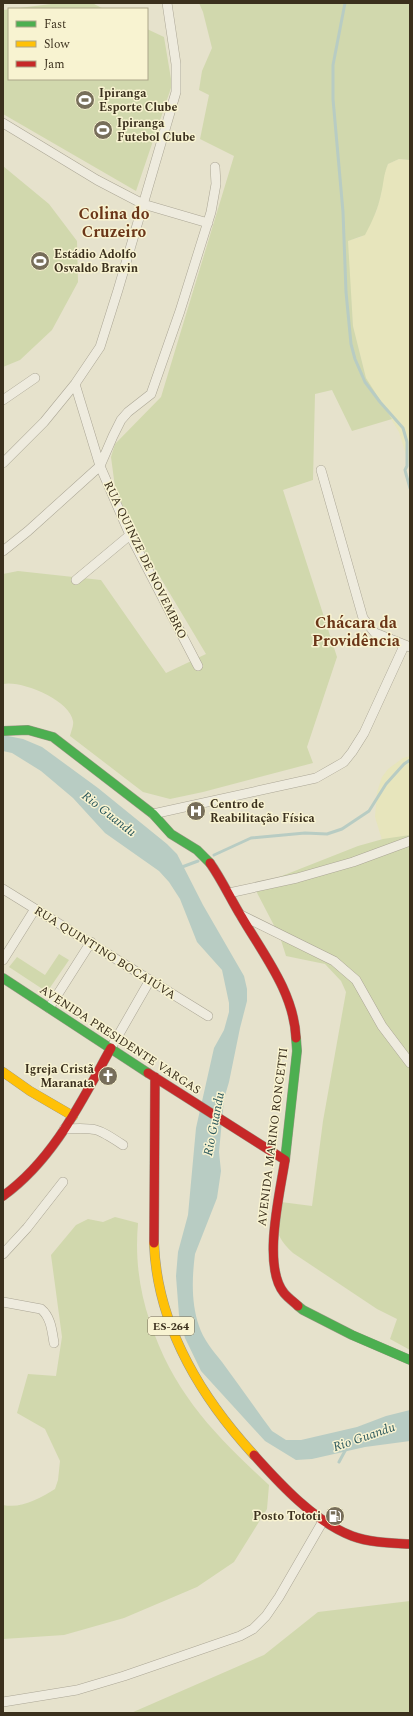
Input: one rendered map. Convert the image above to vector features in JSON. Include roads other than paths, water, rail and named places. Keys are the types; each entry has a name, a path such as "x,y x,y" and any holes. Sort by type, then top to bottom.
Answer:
{"main road":[{"name":"AVENIDA MARINO RONCETTI","path":"3,731 25,729 39,731 53,737 153,814 171,834 197,850 207,859 229,893 240,915 275,972 286,994 296,1033 297,1051 285,1160 274,1233 273,1263 280,1286 284,1293 303,1310 352,1335 410,1360"},
{"name":"AVENIDA PRESIDENTE VARGAS","path":"3,978 199,1106 285,1160"},
{"path":"3,1196 17,1188 29,1177 45,1157 73,1116 111,1048"},
{"path":"3,1072 30,1091 73,1116"},
{"name":"ES-264","path":"155,1077 154,1254 158,1285 167,1315 192,1374 204,1394 231,1430 274,1476 323,1521 345,1534 360,1539 410,1544"}],"street":[{"path":"3,463 44,422 75,384 100,348 176,92 176,64 167,3"},
{"path":"3,123 97,180 143,204 208,223"},
{"path":"3,129 22,134"},
{"path":"3,550 28,530 100,466 121,420 136,406 147,399 154,390 208,223 216,184 215,167"},
{"path":"3,400 35,378"},
{"name":"RUA QUINZE DE NOVEMBRO","path":"75,384 100,466 130,535 198,666"},
{"path":"153,814 316,778 335,768 344,762 364,733 407,647 375,633 363,618 321,470"},
{"path":"76,580 130,535"},
{"path":"229,893 297,878 353,862 410,841"},
{"name":"RUA QUINTINO BOCAIÚVA","path":"3,889 91,942 208,1016"},
{"path":"3,960 36,909"},
{"path":"240,915 334,961 346,970 356,980 382,1026 410,1063"},
{"path":"49,1008 91,942"},
{"path":"111,1048 150,980"},
{"path":"64,1129 92,1128 101,1130 123,1146"},
{"path":"3,1254 27,1228 63,1182"},
{"path":"3,1302 41,1309 50,1322 54,1344"},
{"path":"3,1702 77,1690 124,1676 240,1636 253,1629 266,1616 279,1597 323,1521"}],"water":[{"name":"Rio Guandu","path":"3,735 23,739 42,747 98,788 167,844 177,854 203,905 244,976 247,989 247,1001 224,1099 219,1152 221,1171 217,1198 195,1254 193,1299 196,1317 203,1336 272,1431 286,1440 301,1440 357,1427 386,1416 410,1410 410,1441 365,1447 312,1459 296,1460 265,1441 201,1371 185,1338 179,1315 176,1276 178,1252 188,1215 196,1128 214,1048 224,1030 229,1012 229,1003 222,970 197,942 180,899 169,882 159,871 105,833 73,798 41,771 12,753 3,751"}],"waterway":[{"path":"345,3 333,65 333,99 343,212 346,292 351,344 355,359 365,382 403,428 407,442 407,466 405,470 410,488"},
{"path":"214,855 251,838 305,833 327,834 342,829 369,811 386,784 404,764 410,760"},
{"path":"182,867 198,861"},
{"name":"Rio Guandu","path":"339,1462 346,1449"}],"place":[{"name":"Ipiranga Esporte Clube","path":"85,100"},
{"name":"Ipiranga Futebol Clube","path":"103,130"},
{"name":"Estádio Adolfo Osvaldo Bravin","path":"40,261"},
{"name":"Centro de Reabilitação Física","path":"196,811"},
{"name":"Igreja Cristã Maranata","path":"108,1076"},
{"name":"Posto Tototi","path":"335,1516"}],"district":[{"name":"Colina do Cruzeiro","path":"114,223"},
{"name":"Chácara da Providência","path":"356,632"}]}
